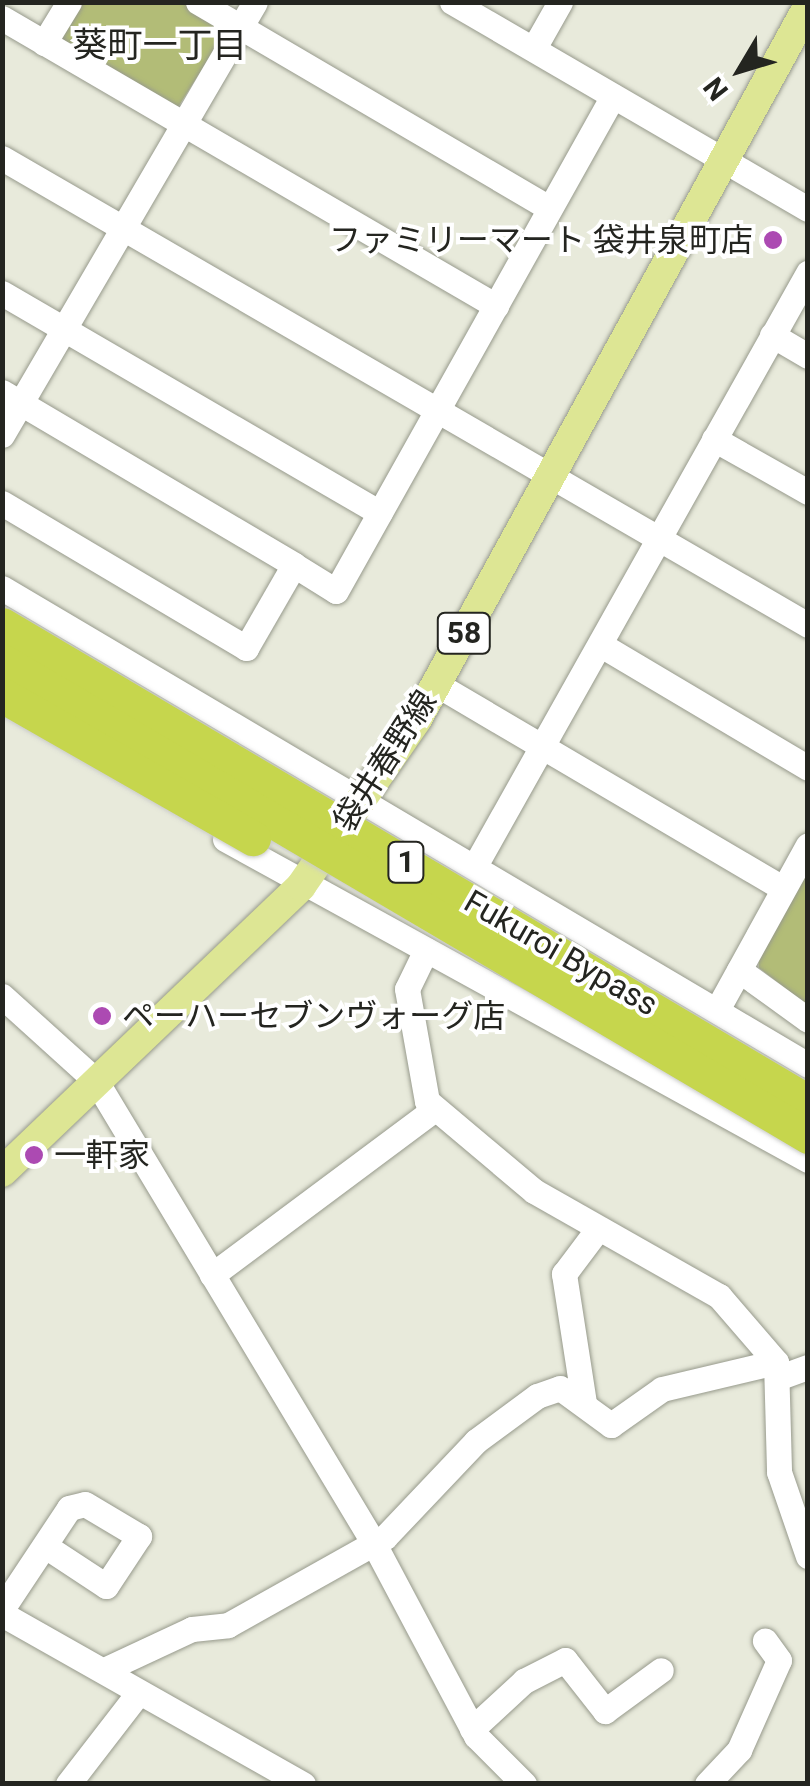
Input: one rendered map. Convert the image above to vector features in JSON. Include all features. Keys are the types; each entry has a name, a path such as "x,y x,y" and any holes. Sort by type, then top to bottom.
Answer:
{"highway":[{"path":"2,613 642,1000"},
{"name":"Fukuroi Bypass","path":"2,626 642,1000 808,1102"},
{"name":"Fukuroi Bypass","path":"2,661 808,1136"},
{"path":"2,695 290,859 531,976"}],"main road":[{"name":"袋井春野線","path":"2,1172 301,886 361,800 436,684 808,7"}],"street":[{"path":"44,43 68,2"},
{"path":"198,2 549,208"},
{"path":"2,436 12,398 64,328 255,2"},
{"path":"452,2 808,209"},
{"path":"534,48 560,2"},
{"path":"2,18 496,306"},
{"path":"12,398 336,591 613,96"},
{"path":"2,158 808,625"},
{"path":"477,862 549,746 808,273"},
{"path":"2,294 380,513"},
{"path":"772,335 808,356"},
{"path":"714,439 808,492"},
{"path":"2,502 246,648 294,564"},
{"path":"2,588 361,800 477,862 717,1017 808,1065"},
{"path":"601,646 808,768"},
{"path":"436,684 549,746 783,888"},
{"path":"2,710 301,886 426,950 808,1160"},
{"path":"717,1017 738,970 808,845"},
{"path":"426,950 406,989 433,1110 500,1168 598,1230 719,1296 778,1370 780,1472 808,1556"},
{"path":"738,970 808,1020"},
{"path":"2,996 96,1082 373,1542 472,1729 514,1781"},
{"path":"670,1067 682,1093"},
{"path":"212,1275 433,1110"},
{"path":"584,1402 564,1274 598,1230"},
{"path":"104,1670 192,1629 228,1625 373,1542 430,1497 476,1440 538,1396 560,1388 611,1425 662,1389 808,1367"},
{"path":"45,1546 2,1611 303,1784"},
{"path":"707,1784 739,1750 779,1660 765,1641"},
{"path":"472,1729 524,1681 565,1660 605,1712 662,1670"},
{"path":"68,1784 139,1692"}],"green space":[{"path":"77,2 186,3 228,28 175,112 55,37"},
{"path":"807,873 807,1005 759,968 758,956"}],"place":[{"name":"ファミリーマート 袋井泉町店","path":"773,240"},
{"name":"ペーハーセブンヴォーグ店","path":"102,1016"},
{"name":"一軒家","path":"34,1155"}],"district":[{"name":"葵町一丁目","path":"160,46"}]}
